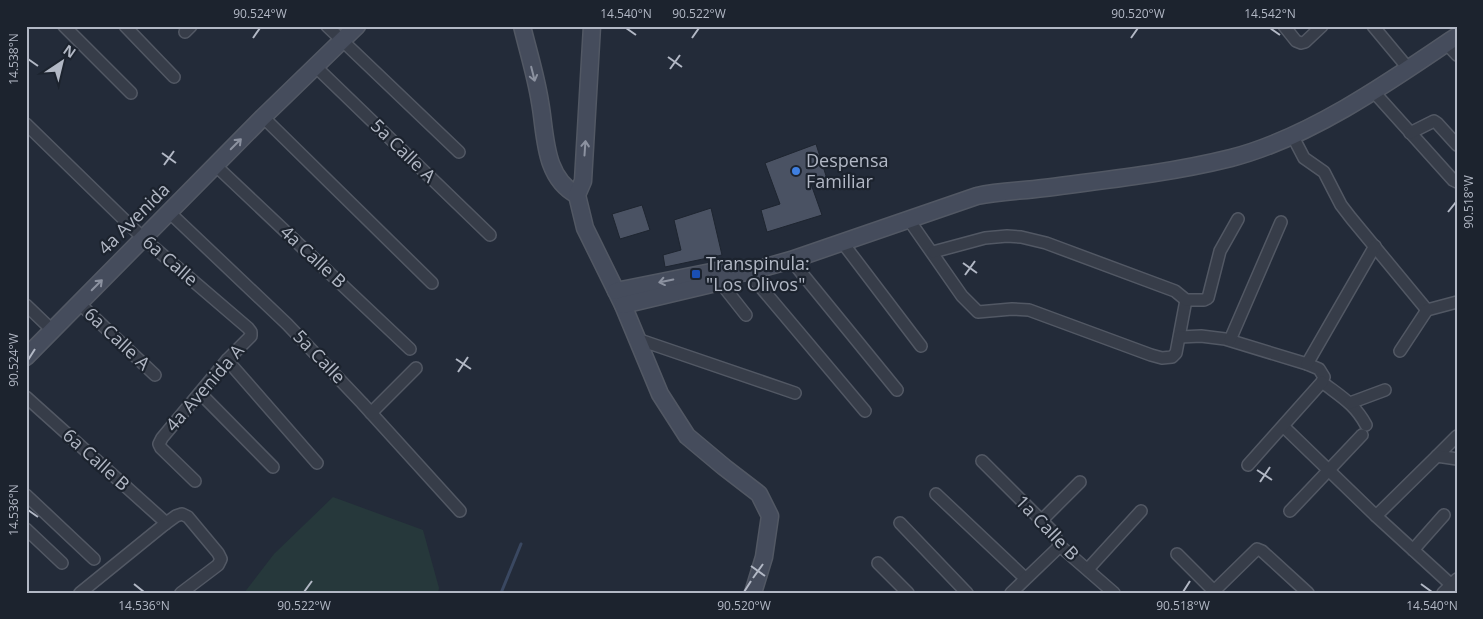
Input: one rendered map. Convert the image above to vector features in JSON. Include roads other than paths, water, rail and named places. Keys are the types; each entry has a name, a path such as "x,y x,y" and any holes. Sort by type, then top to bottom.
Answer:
{"street":[{"path":"64,26 131,93"},
{"path":"125,26 174,77"},
{"path":"327,26 459,152"},
{"name":"4a Avenida","path":"26,356 263,117 357,26"},
{"path":"522,26 540,101 549,159 561,182 569,191 577,195"},
{"path":"592,26 583,182 577,195 585,228 620,298 660,394 687,436 759,494 770,516 764,557 753,593"},
{"path":"1284,26 1296,41 1301,43 1322,26"},
{"path":"1373,26 1408,68"},
{"path":"620,298 645,300 791,260 985,194 1110,179 1213,162 1252,151 1316,124 1408,68 1453,45"},
{"name":"5a Calle A","path":"316,67 490,236"},
{"path":"1373,91 1453,180 1457,182"},
{"path":"263,117 432,283"},
{"path":"1410,133 1434,121 1457,145"},
{"name":"6a Calle","path":"26,124 143,238 251,332"},
{"path":"1292,135 1304,158 1324,172 1341,204 1396,275 1427,310"},
{"name":"4a Calle B","path":"215,165 410,349"},
{"name":"5a Calle","path":"169,212 286,324 371,412 460,511"},
{"path":"933,252 985,238 1007,236 1033,239 1175,291 1186,300 1204,300 1208,298 1220,251 1238,219"},
{"path":"909,220 962,296 978,312 1006,309 1030,310 1162,358 1167,358 1174,356 1180,337 1186,300"},
{"path":"1230,340 1281,222"},
{"path":"842,242 921,346"},
{"path":"1307,364 1375,246"},
{"path":"791,260 898,390"},
{"path":"620,298 716,271 726,278 746,314"},
{"path":"748,272 865,411"},
{"path":"634,332 639,306 645,300"},
{"path":"1400,351 1427,310 1457,302"},
{"name":"6a Calle A","path":"79,303 155,375"},
{"path":"26,305 52,330"},
{"name":"4a Avenida A","path":"194,481 159,444 227,360 251,336 251,332"},
{"path":"634,332 795,392"},
{"path":"1180,337 1211,336 1230,340 1307,364 1321,371 1324,377 1322,382 1284,427 1248,464"},
{"path":"227,360 317,463"},
{"path":"371,412 416,368"},
{"path":"1290,511 1330,471 1364,430 1356,409 1322,382"},
{"path":"1350,403 1385,390"},
{"path":"200,392 273,467"},
{"name":"6a Calle B","path":"26,397 163,520 165,524"},
{"path":"1284,427 1452,587"},
{"path":"1376,516 1457,436"},
{"path":"1437,456 1457,459"},
{"name":"1a Calle B","path":"982,461 1056,535 1060,546 1114,593"},
{"path":"1042,520 1080,482"},
{"path":"936,494 1025,578"},
{"path":"26,495 94,559"},
{"path":"1088,569 1141,511"},
{"path":"80,593 165,524 182,514 188,517 222,559 218,565 181,593"},
{"path":"1413,550 1444,514"},
{"path":"900,523 967,593"},
{"path":"26,529 62,563"},
{"path":"1011,593 1060,546"},
{"path":"1177,554 1213,592 1257,549 1262,551 1308,593"},
{"path":"878,563 908,593"}],"waterway":[{"path":"501,593 521,544"}],"place":[{"name":"Despensa Familiar","path":"796,171"},
{"name":"Transpinula: \"Los Olivos\"","path":"696,274"}]}
